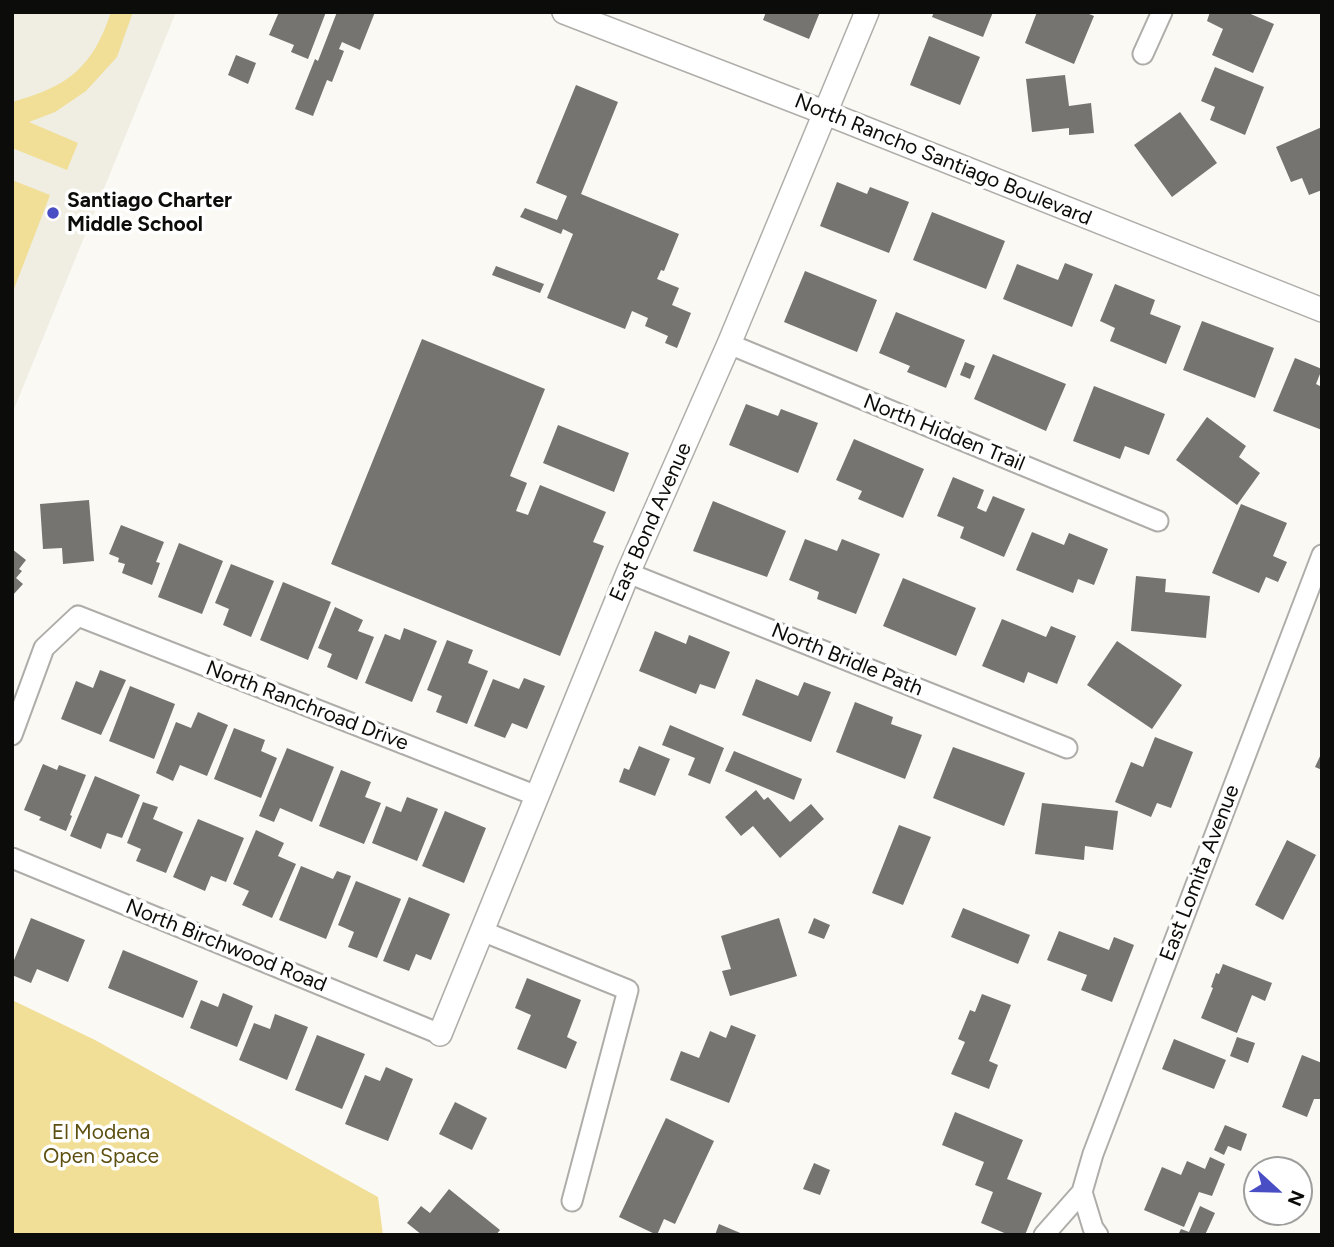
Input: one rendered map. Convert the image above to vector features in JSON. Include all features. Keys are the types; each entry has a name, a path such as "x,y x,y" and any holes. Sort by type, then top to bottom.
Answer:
{"street":[{"name":"North Rancho Santiago Boulevard","path":"564,12 1322,310"},
{"name":"East Bond Avenue","path":"440,1034 628,573 729,344 867,12"},
{"path":"1143,54 1163,12"},
{"name":"North Hidden Trail","path":"729,344 1158,522"},
{"name":"East Lomita Avenue","path":"1082,1192 1093,1154 1322,555"},
{"name":"North Bridle Path","path":"628,573 1067,748"},
{"name":"North Ranchroad Drive","path":"12,735 44,648 78,616 537,796"},
{"name":"North Birchwood Road","path":"12,859 440,1034"},
{"path":"482,931 628,990 572,1201"},
{"path":"1044,1235 1082,1192 1098,1235"}],"shaded area":[{"name":"Santiago Charter Middle School","path":"12,12 176,12 12,414"}],"green space":[{"path":"111,12 133,12 117,57 86,91 55,112 29,122 78,143 67,170 12,148 12,102 49,89 76,72 96,47"},
{"path":"12,180 50,195 12,294"},
{"name":"El Modena Open Space","path":"12,1000 95,1040 378,1197 383,1235 12,1235"}],"building":[{"path":"279,12 326,12 308,59 291,52 294,45 269,35"},
{"path":"337,12 375,12 360,50 342,42 339,49 344,51 332,82 327,80 313,116 295,109"},
{"path":"766,12 820,12 809,39 763,20"},
{"path":"934,12 993,12 983,37 932,17"},
{"path":"1037,12 1084,12 1094,16 1074,64 1025,43"},
{"path":"1210,12 1246,12 1274,24 1253,73 1212,55 1223,29 1207,21"},
{"path":"929,36 980,57 960,105 910,85"},
{"path":"236,55 256,63 248,84 228,75"},
{"path":"1215,67 1264,87 1245,135 1210,120 1215,107 1201,101"},
{"path":"1065,75 1069,106 1091,103 1094,133 1069,135 1069,128 1032,132 1026,79"},
{"path":"576,85 618,102 581,194 679,234 664,271 661,270 657,279 679,288 672,305 691,313 677,348 665,343 668,336 645,326 648,318 632,311 625,329 547,298 573,234 563,229 561,234 520,217 525,208 557,220 567,196 536,183"},
{"path":"1180,112 1217,163 1172,197 1134,145"},
{"path":"1322,127 1322,190 1309,195 1302,178 1291,182 1276,147"},
{"path":"837,182 867,194 870,187 909,202 889,253 820,226"},
{"path":"932,212 1005,241 986,289 913,260"},
{"path":"1065,263 1093,274 1072,327 1003,299 1017,264 1058,280"},
{"path":"496,266 544,284 540,293 492,275"},
{"path":"805,271 877,300 857,352 784,322"},
{"path":"1115,284 1155,300 1150,314 1181,326 1166,364 1110,341 1115,328 1100,321"},
{"path":"896,312 965,340 946,388 907,372 910,366 879,353"},
{"path":"1202,321 1274,348 1255,398 1183,370"},
{"path":"422,339 545,389 510,476 527,483 516,511 528,515 540,485 606,512 593,542 604,546 560,656 331,564"},
{"path":"993,354 1066,384 1046,431 974,399"},
{"path":"1295,358 1322,369 1316,384 1322,387 1322,430 1273,411"},
{"path":"965,362 975,366 970,379 960,375"},
{"path":"1094,386 1165,414 1149,455 1125,446 1120,459 1073,441"},
{"path":"746,404 778,416 781,409 818,423 798,473 729,445"},
{"path":"1207,417 1246,446 1239,457 1260,473 1237,505 1176,460"},
{"path":"558,425 629,453 614,492 543,463"},
{"path":"854,439 924,469 903,518 858,499 862,491 836,480"},
{"path":"953,477 984,490 977,508 986,512 993,496 1025,509 1004,557 960,538 964,527 937,516"},
{"path":"89,500 94,561 63,564 62,548 43,549 40,504"},
{"path":"713,501 786,531 767,577 693,551"},
{"path":"1241,504 1287,523 1273,556 1287,562 1278,582 1266,577 1259,593 1212,573"},
{"path":"121,525 164,542 156,562 160,563 152,585 122,573 125,564 109,554"},
{"path":"1032,532 1064,545 1069,533 1108,549 1094,585 1078,579 1073,593 1016,570"},
{"path":"805,539 837,551 842,539 880,554 856,614 817,599 819,592 789,580"},
{"path":"179,543 223,561 202,614 158,597"},
{"path":"12,549 26,560 16,578 23,584 12,596"},
{"path":"231,564 274,581 251,637 223,625 229,609 215,603"},
{"path":"1136,576 1166,579 1165,592 1210,596 1206,638 1131,631"},
{"path":"903,578 976,608 956,656 883,626"},
{"path":"283,582 331,602 308,660 260,640"},
{"path":"335,607 363,620 358,631 374,637 357,680 327,667 332,654 318,648"},
{"path":"1002,619 1046,637 1051,626 1076,636 1057,684 1028,672 1024,683 982,666"},
{"path":"404,628 437,641 412,702 365,683 385,634 400,640"},
{"path":"655,631 686,644 689,635 730,652 715,689 700,684 696,694 639,671"},
{"path":"447,640 473,650 468,663 488,671 467,724 436,712 442,696 427,690"},
{"path":"1117,641 1182,685 1152,729 1087,685"},
{"path":"100,670 126,680 101,735 61,719 76,681 93,688"},
{"path":"524,678 545,686 527,729 512,723 505,738 474,726 493,679 519,689"},
{"path":"756,679 798,696 804,682 831,692 811,742 742,715"},
{"path":"130,686 175,704 154,759 109,741"},
{"path":"855,702 893,717 891,724 922,735 905,779 836,752"},
{"path":"198,712 228,725 207,776 180,765 173,781 156,773 176,722 191,728"},
{"path":"670,725 724,748 710,784 688,775 695,758 662,745"},
{"path":"234,728 265,740 261,751 277,758 261,798 214,779"},
{"path":"1155,737 1193,752 1171,808 1157,803 1151,817 1115,802 1131,762 1143,767"},
{"path":"639,746 670,759 655,796 619,782 624,768 629,770"},
{"path":"953,747 1025,773 1004,826 933,798"},
{"path":"287,748 334,767 312,822 280,808 274,822 259,816"},
{"path":"734,751 802,779 794,800 725,771"},
{"path":"1322,752 1322,770 1315,767"},
{"path":"43,764 57,770 59,765 86,775 66,831 39,820 41,817 24,810"},
{"path":"341,770 371,782 365,797 381,803 364,844 319,826"},
{"path":"95,776 140,795 122,838 107,833 101,849 70,836"},
{"path":"756,790 764,800 768,797 790,822 811,804 824,819 780,858 753,826 741,836 725,817"},
{"path":"407,797 438,809 417,861 372,843 386,806 401,812"},
{"path":"143,802 158,807 153,819 183,832 166,873 136,861 141,849 127,843"},
{"path":"1042,803 1118,811 1113,850 1085,846 1084,860 1035,854"},
{"path":"445,811 486,828 464,883 422,866"},
{"path":"198,819 244,838 226,882 211,876 205,891 173,877"},
{"path":"899,825 931,837 903,905 872,893"},
{"path":"256,830 284,843 278,856 296,864 272,918 242,905 249,891 233,884"},
{"path":"1287,840 1316,855 1283,920 1255,905"},
{"path":"301,866 333,879 337,871 351,876 326,939 279,920"},
{"path":"356,881 401,899 377,958 348,947 354,932 338,925"},
{"path":"409,897 450,914 431,960 416,954 409,971 383,961"},
{"path":"963,908 1030,935 1018,964 951,937"},
{"path":"31,918 85,940 68,982 37,969 31,983 12,975 12,965"},
{"path":"779,918 797,976 730,996 722,971 731,969 721,936"},
{"path":"814,918 830,925 824,939 808,933"},
{"path":"1059,931 1109,950 1114,937 1134,945 1112,1002 1081,990 1087,975 1047,960"},
{"path":"123,950 198,981 183,1018 108,988"},
{"path":"1223,964 1272,983 1265,1001 1252,995 1237,1033 1201,1018 1216,973 1219,974"},
{"path":"527,978 581,1000 567,1037 577,1042 566,1069 517,1049 531,1015 515,1008"},
{"path":"223,993 253,1006 237,1047 190,1028 201,1000 218,1007"},
{"path":"982,994 1011,1005 989,1061 998,1065 989,1089 951,1074 965,1042 958,1039 970,1010 975,1012"},
{"path":"275,1014 308,1027 287,1080 239,1060 254,1023 270,1029"},
{"path":"731,1025 756,1035 729,1103 670,1080 681,1051 699,1058 710,1031 726,1038"},
{"path":"317,1035 365,1054 342,1109 295,1090"},
{"path":"1237,1037 1255,1043 1248,1063 1230,1056"},
{"path":"1174,1039 1226,1060 1214,1089 1162,1069"},
{"path":"1302,1055 1322,1063 1322,1099 1314,1099 1307,1117 1282,1107"},
{"path":"386,1067 413,1079 388,1141 345,1124 365,1075 380,1081"},
{"path":"455,1102 487,1118 472,1150 439,1134"},
{"path":"955,1112 1023,1140 1007,1179 1042,1193 1025,1235 1009,1235 981,1223 993,1192 975,1185 984,1162 942,1145"},
{"path":"666,1118 714,1141 675,1224 664,1219 657,1235 619,1217"},
{"path":"1225,1125 1247,1134 1241,1151 1228,1146 1224,1155 1214,1150"},
{"path":"1210,1157 1225,1164 1212,1196 1199,1192 1184,1227 1144,1210 1162,1167 1181,1175 1187,1161 1205,1169"},
{"path":"814,1163 830,1170 820,1195 803,1189"},
{"path":"449,1189 500,1230 496,1235 422,1235 407,1223 421,1206 430,1213"},
{"path":"1200,1206 1215,1213 1205,1235 1178,1235 1181,1229 1189,1232"},
{"path":"719,1224 745,1235 715,1235"}],"place":[{"name":"Santiago Charter Middle School","path":"53,213"}]}
